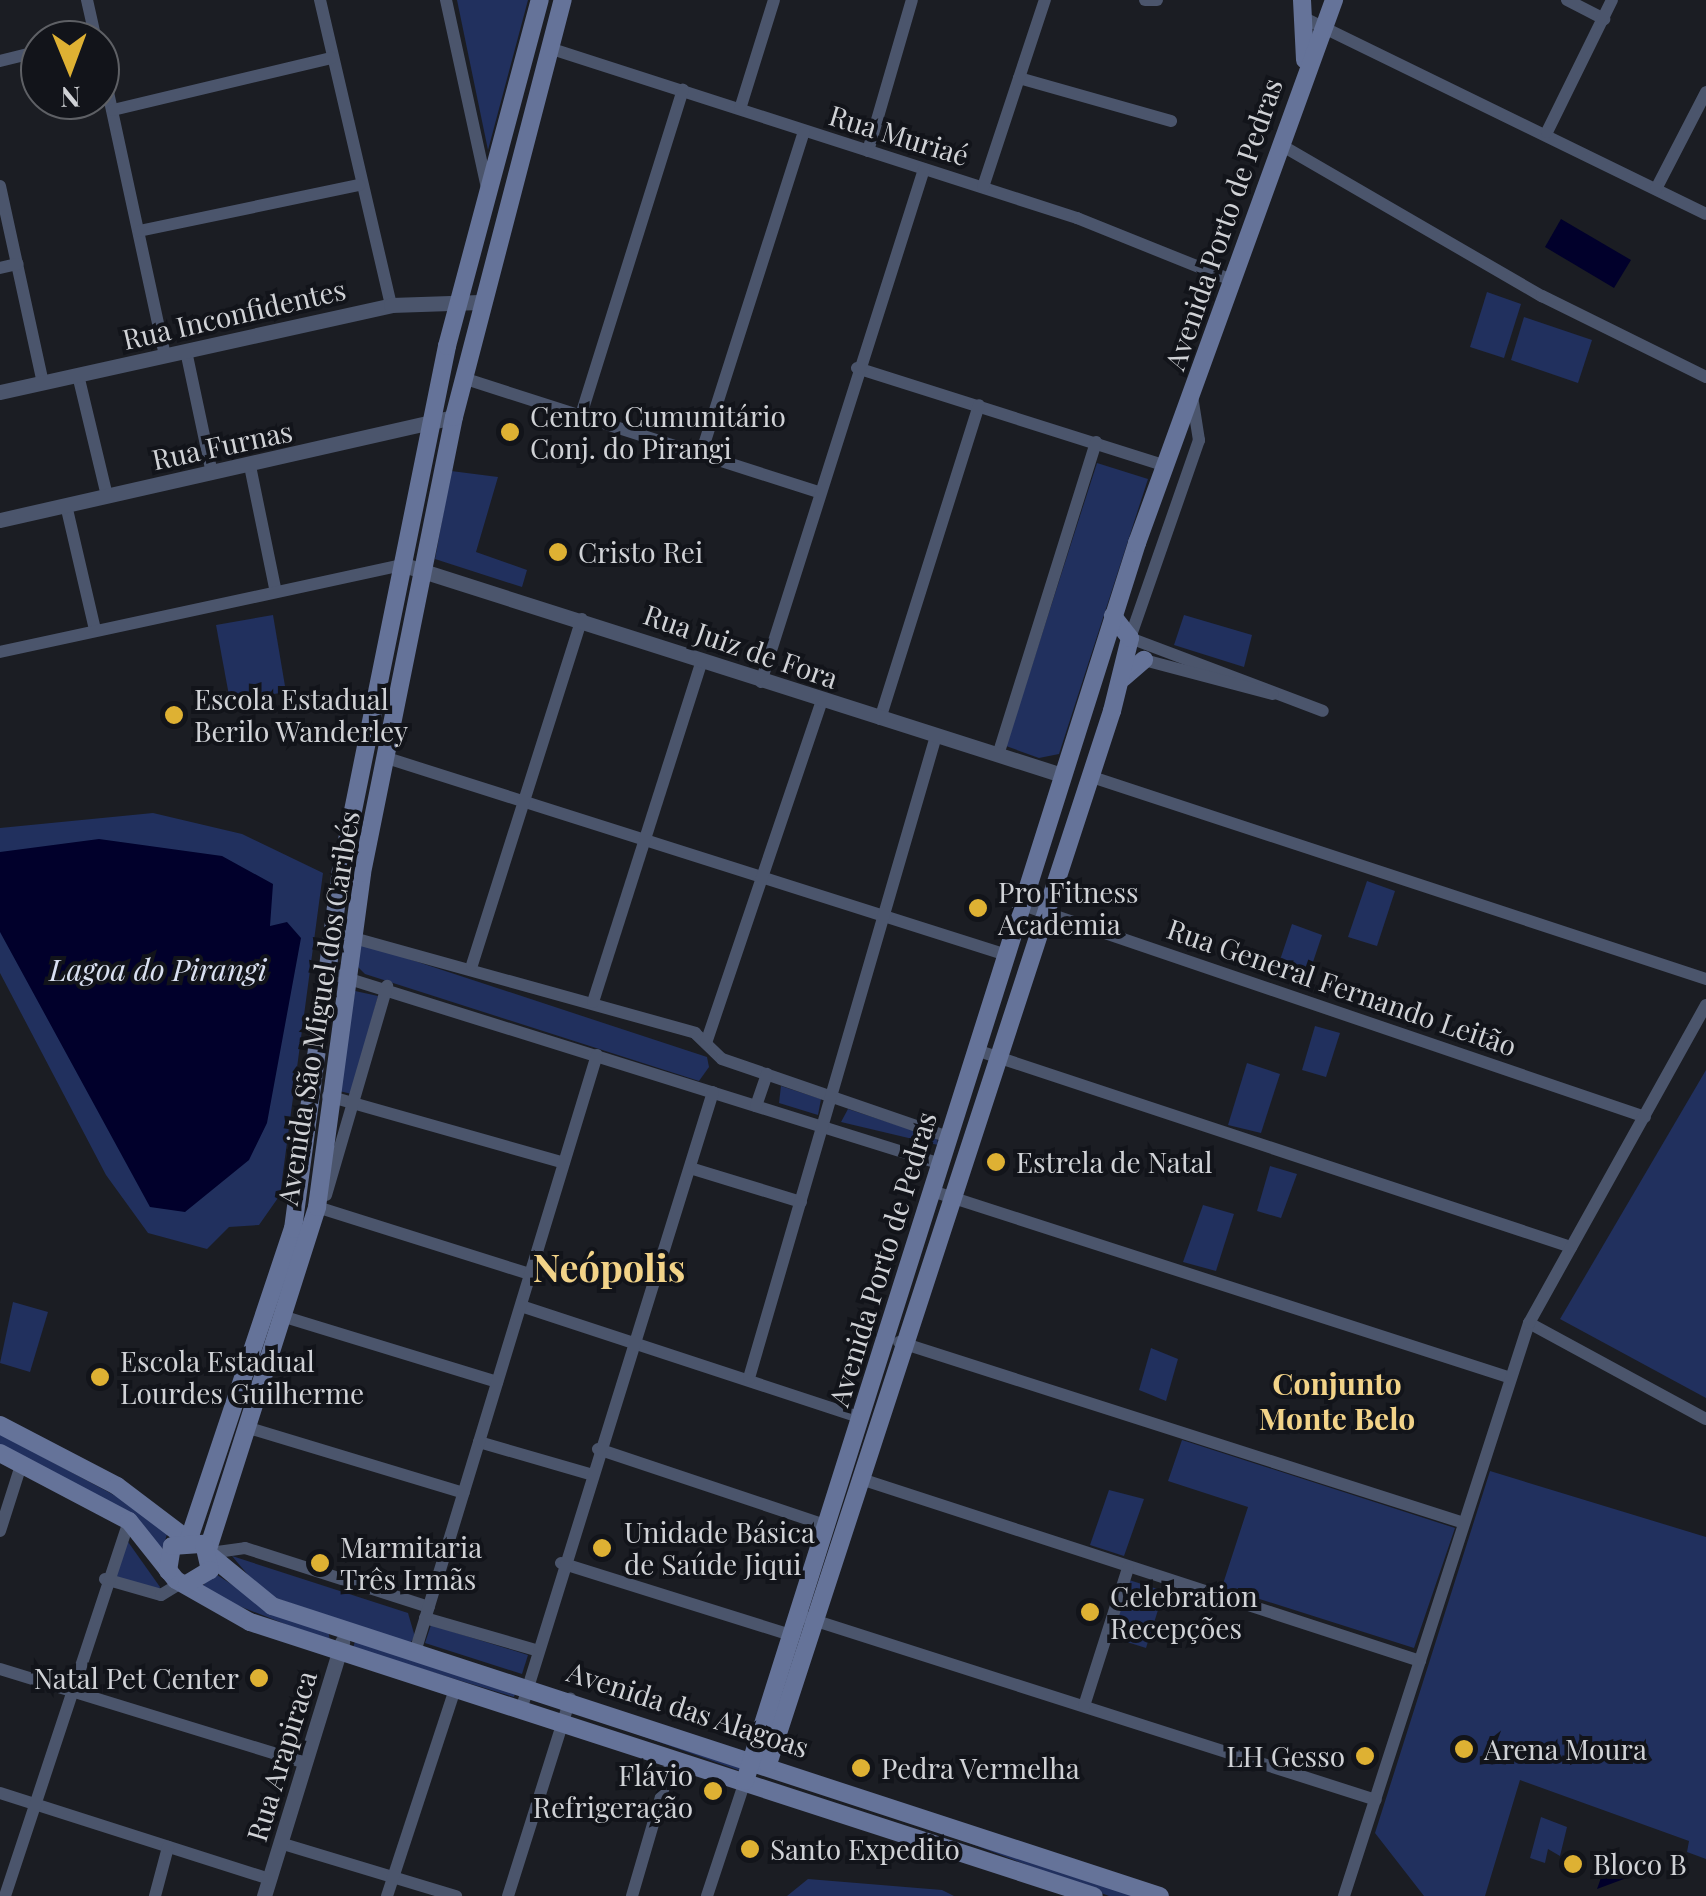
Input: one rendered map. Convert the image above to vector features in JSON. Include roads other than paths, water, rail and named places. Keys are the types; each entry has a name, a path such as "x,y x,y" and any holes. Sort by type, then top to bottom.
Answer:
{"main road":[{"name":"Avenida São Miguel dos Caribés","path":"210,1552 319,1208 337,973 332,932 459,297 540,0"},
{"name":"Avenida São Miguel dos Caribés","path":"188,1539 294,1229 337,973 352,934 454,416 480,302 563,0"},
{"name":"Avenida Porto de Pedras","path":"745,1780 760,1761 808,1618 861,1480 932,1191 1106,636 1305,70 1334,0"},
{"name":"Avenida Porto de Pedras","path":"1302,8 1305,70"},
{"path":"1113,616 1129,642"},
{"path":"1106,636 1129,642"},
{"name":"Avenida Porto de Pedras","path":"760,1761 794,1636 808,1618 828,1526 862,1418 952,1197 1090,776 1129,642"},
{"path":"1118,688 1129,666 1144,660"},
{"path":"249,1366 269,1373"},
{"path":"0,1425 117,1486 210,1552 206,1576 179,1580 167,1554 188,1539"},
{"name":"Avenida das Alagoas","path":"0,1454 129,1522 179,1580 229,1614 1094,1896"},
{"name":"Avenida das Alagoas","path":"210,1552 272,1606 885,1801 1160,1896"},
{"path":"833,1808 874,1813 885,1801"},
{"path":"891,1827 902,1815 970,1830"}],"street":[{"path":"320,0 391,305"},
{"path":"446,0 487,191"},
{"path":"740,109 774,0"},
{"path":"868,151 912,0"},
{"path":"983,187 1045,0"},
{"path":"1567,0 1604,18"},
{"path":"1547,132 1612,0"},
{"path":"1302,8 1322,25 1547,132 1706,214"},
{"name":"Rua Muriaé","path":"549,48 983,187 1231,280"},
{"path":"120,108 332,58"},
{"path":"1020,78 1171,121"},
{"path":"581,416 682,90"},
{"path":"1656,189 1706,92"},
{"path":"115,120 165,356"},
{"path":"700,454 804,132"},
{"path":"1281,145 1542,296 1706,377"},
{"path":"761,682 857,368 924,168"},
{"path":"139,231 360,185"},
{"path":"0,186 43,383"},
{"path":"0,268 18,264"},
{"name":"Rua Inconfidentes","path":"0,392 391,305 459,297 480,302"},
{"path":"186,351 212,474"},
{"path":"857,368 1164,466"},
{"path":"78,375 106,496"},
{"path":"463,378 818,492"},
{"name":"Avenida Porto de Pedras","path":"1129,642 1199,440 1192,396"},
{"path":"880,718 979,404"},
{"name":"Rua Furnas","path":"0,520 250,466 454,416"},
{"path":"998,755 1096,442"},
{"path":"250,466 275,588"},
{"path":"66,505 95,630"},
{"path":"0,652 275,588 404,565"},
{"name":"Rua Juiz de Fora","path":"404,565 424,567 761,682 1062,775"},
{"path":"472,965 521,800 582,618"},
{"path":"1129,642 1323,710"},
{"path":"1144,660 1274,694"},
{"path":"593,1002 702,661"},
{"path":"706,1043 822,700"},
{"path":"748,1378 823,1127 826,1094 936,736"},
{"path":"387,758 1007,955"},
{"path":"1090,776 1706,979"},
{"name":"Rua General Fernando Leitão","path":"1023,905 1645,1116"},
{"path":"332,932 472,965 593,1002 706,1043 768,1074 948,1137"},
{"path":"337,973 941,1164"},
{"name":"Avenida São Miguel dos Caribés","path":"319,1208 387,986"},
{"path":"1344,1896 1530,1324 1706,1005"},
{"path":"976,1050 1571,1248"},
{"path":"415,1652 597,1055"},
{"path":"756,1106 768,1074"},
{"path":"521,1710 561,1562 713,1092"},
{"path":"328,1096 353,1099 564,1163"},
{"path":"690,1168 801,1202"},
{"path":"932,1191 1511,1378"},
{"path":"319,1208 530,1274"},
{"path":"521,1306 862,1418"},
{"path":"286,1317 497,1382"},
{"path":"1530,1324 1706,1418"},
{"path":"895,1340 1464,1523"},
{"path":"252,1429 464,1493"},
{"path":"479,1442 590,1474"},
{"path":"598,1449 828,1526"},
{"path":"0,1532 21,1464"},
{"path":"861,1480 1420,1661"},
{"path":"5,1896 67,1692 105,1579 129,1522"},
{"name":"Avenida das Alagoas","path":"210,1552 245,1548 536,1650"},
{"path":"561,1562 794,1636"},
{"path":"1084,1706 1128,1568"},
{"path":"105,1579 161,1595 179,1580"},
{"path":"808,1618 1376,1800"},
{"name":"Rua Arapiraca","path":"264,1896 346,1631"},
{"path":"0,1669 305,1762"},
{"path":"387,1896 455,1689"},
{"path":"508,1896 570,1700"},
{"path":"632,1896 672,1759"},
{"name":"Avenida Porto de Pedras","path":"707,1896 745,1780"},
{"path":"0,1792 269,1879"},
{"path":"280,1844 456,1896"},
{"path":"155,1896 168,1847"}],"water":[{"path":"1561,219 1631,260 1614,288 1545,247"},
{"name":"Lagoa do Pirangi","path":"99,839 222,856 273,884 270,926 287,922 301,938 267,1123 249,1160 185,1212 150,1207 0,932 0,852"},
{"path":"1638,1866 1640,1873 1597,1889 1603,1872 1616,1877"}],"place":[{"name":"Centro Cumunitário Conj. do Pirangi","path":"510,432"},
{"name":"Cristo Rei","path":"558,552"},
{"name":"Escola Estadual Berilo Wanderley","path":"174,715"},
{"name":"Pro Fitness Academia","path":"978,908"},
{"name":"Estrela de Natal","path":"996,1162"},
{"name":"Escola Estadual Lourdes Guilherme","path":"100,1377"},
{"name":"Unidade Básica de Saúde Jiqui","path":"602,1548"},
{"name":"Marmitaria Três Irmãs","path":"320,1563"},
{"name":"Celebration Recepções","path":"1090,1612"},
{"name":"Natal Pet Center","path":"259,1678"},
{"name":"Arena Moura","path":"1464,1749"},
{"name":"LH Gesso","path":"1365,1756"},
{"name":"Pedra Vermelha","path":"861,1768"},
{"name":"Flávio Refrigeração","path":"713,1791"},
{"name":"Santo Expedito","path":"750,1849"},
{"name":"Bloco B","path":"1573,1864"}],"district":[{"name":"Neópolis","path":"609,1267"},
{"name":"Conjunto Monte Belo","path":"1337,1400"}]}
